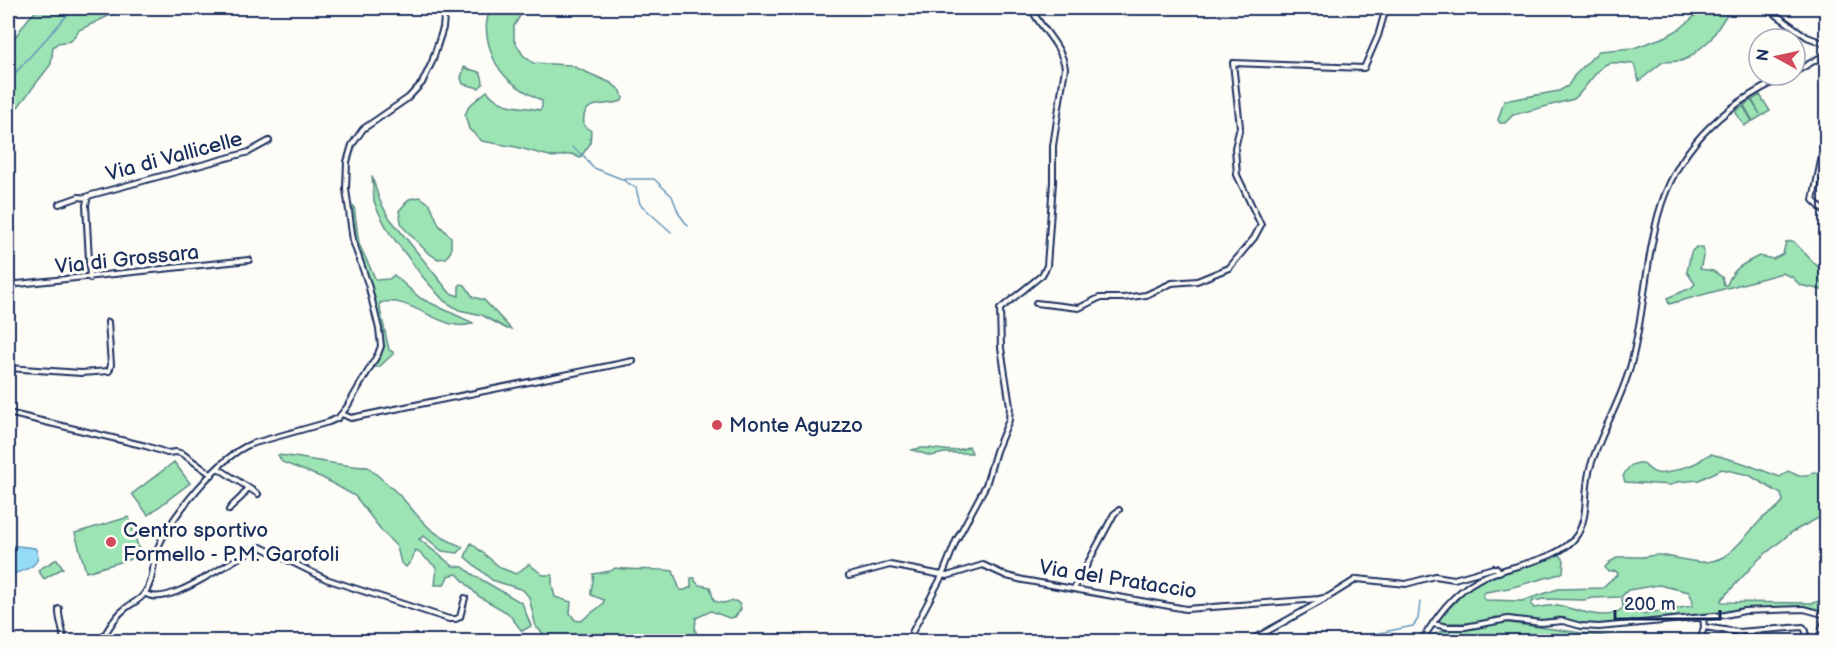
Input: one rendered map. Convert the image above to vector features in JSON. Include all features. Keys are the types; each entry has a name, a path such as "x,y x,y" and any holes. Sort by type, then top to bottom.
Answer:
{"highway":[{"path":"1819,642 1826,617"},
{"path":"1824,642 1827,634"}],"street":[{"path":"101,642 120,614 145,592 151,579 159,547 181,510 218,468 240,449 329,422 342,414 375,361 381,346 380,330 353,241 345,183 348,156 354,141 364,128 408,98 420,86 432,62 443,28 444,17 441,8"},
{"path":"907,642 986,485 996,451 1009,420 1010,406 1001,348 1000,310 1041,276 1047,266 1053,146 1065,68 1062,57 1031,8"},
{"path":"1036,303 1078,308 1103,298 1146,295 1172,284 1194,281 1229,268 1261,226 1237,175 1235,148 1239,127 1233,63 1364,68 1378,36 1386,8"},
{"path":"1767,8 1802,34 1827,44"},
{"path":"1807,65 1827,54"},
{"path":"1421,642 1460,591 1479,579 1557,552 1577,536 1584,512 1589,471 1631,363 1657,222 1670,186 1689,151 1723,113 1747,96 1765,87"},
{"path":"1827,136 1813,200 1813,203 1827,213"},
{"name":"Via di Vallicelle","path":"90,278 87,198 91,194 249,152 269,141"},
{"name":"Via di Vallicelle","path":"59,204 79,197 87,198"},
{"name":"Via di Grossara","path":"8,285 249,261"},
{"path":"8,368 81,373 109,371 111,364 108,322"},
{"path":"342,414 351,418 633,361"},
{"path":"8,413 167,453 179,452 212,475"},
{"path":"218,468 258,494"},
{"path":"229,510 234,502 244,495 247,486"},
{"path":"1074,589 1114,514 1119,510"},
{"path":"145,592 154,596 182,590 255,548 262,547 326,579 449,619 455,620 460,617 465,598"},
{"path":"849,576 892,565 942,576"},
{"name":"Via del Prataccio","path":"942,576 982,566 1010,577 1186,609 1328,597 1358,579 1406,584 1431,576 1454,579 1493,568 1497,568 1499,572"},
{"path":"1248,642 1328,597"},
{"path":"59,609 63,642"},
{"path":"1433,624 1442,627 1460,627 1477,626 1500,620 1541,623 1559,620 1581,627 1599,627 1744,611 1804,609 1826,617"},
{"path":"1700,642 1704,627 1703,617"},
{"path":"1704,627 1738,632 1803,627 1806,631 1805,642"},
{"path":"1738,632 1740,642"}],"green space":[{"path":"39,8 125,8 79,30 71,41 58,43 53,47 51,64 18,107 8,112 8,47"},
{"path":"492,8 528,8 521,14 514,26 514,40 523,55 533,63 570,65 611,83 621,91 622,101 596,105 586,111 584,125 591,131 590,144 580,158 572,154 553,157 482,141 469,129 465,115 469,106 487,91 499,101 511,106 540,110 542,107 542,101 510,81 496,62 488,44 487,34 488,16"},
{"path":"1704,8 1731,8 1711,39 1690,57 1681,61 1663,62 1639,81 1634,64 1609,63 1600,69 1574,99 1513,115 1505,123 1500,123 1498,120 1504,101 1559,91 1568,86 1574,76 1599,51 1634,48 1667,36 1681,28"},
{"path":"464,67 477,71 481,75 483,84 479,88 463,84 461,78"},
{"path":"1760,95 1770,111 1753,121 1744,105 1751,100 1760,114 1752,100"},
{"path":"1743,106 1752,121 1744,126 1735,111"},
{"path":"372,176 379,199 388,216 450,293 459,296 459,286 465,285 473,297 484,300 511,329 482,315 459,310 444,301 389,232 374,201"},
{"path":"420,197 430,204 439,225 451,237 451,251 446,258 438,259 428,253 402,226 399,211 409,199"},
{"path":"351,205 354,206 359,244 376,280 389,279 394,275 420,298 473,323 451,324 403,304 380,303 389,350 393,354 379,367 375,367 382,345 371,288 357,246"},
{"path":"1793,241 1822,271 1826,272 1826,291 1800,285 1792,277 1782,273 1669,304 1667,298 1695,284 1687,272 1691,252 1696,247 1703,248 1704,253 1700,269 1713,271 1722,277 1724,285 1727,285 1732,274 1743,264 1759,256 1773,259 1783,254 1786,242"},
{"path":"969,446 972,453 944,453 931,456 912,450 926,448 955,450"},
{"path":"1711,454 1780,477 1788,471 1799,476 1807,476 1813,472 1826,473 1826,514 1792,532 1759,559 1721,600 1722,602 1812,603 1821,601 1826,595 1826,612 1804,607 1777,610 1751,609 1592,626 1560,617 1543,620 1495,617 1485,621 1467,623 1440,623 1438,620 1465,592 1480,581 1559,554 1564,560 1563,572 1560,574 1486,592 1483,598 1522,601 1558,589 1603,588 1618,574 1616,571 1608,572 1605,567 1620,557 1660,555 1708,562 1728,554 1762,519 1780,505 1783,501 1781,494 1749,475 1722,469 1699,480 1677,482 1671,485 1625,482 1623,476 1636,463 1643,463 1651,471 1659,474 1693,464","holes":["1659,585 1689,592 1693,601 1692,606 1642,614 1631,609 1625,598 1622,599 1623,608 1608,615 1591,614 1558,606 1534,608 1531,604 1533,601 1544,599 1584,600 1621,597 1628,590"]},
{"path":"278,455 368,467 400,496 429,528 443,538 463,547 458,553 442,551 424,536 419,539 453,566 463,567 522,603 531,626 522,631 508,613 478,596 457,574 448,576 444,585 435,585 437,568 416,550 406,567 401,563 397,547 355,496 323,478 282,462"},
{"path":"174,462 190,483 148,515 132,494"},
{"path":"129,517 141,556 86,572 75,533"},
{"path":"471,543 501,568 516,574 529,564 543,575 552,575 555,597 571,602 570,613 575,620 581,621 603,604 604,600 591,595 593,574 611,571 615,568 673,571 680,590 691,587 691,578 695,578 699,585 710,587 714,601 722,603 736,601 741,609 735,617 729,618 711,611 696,618 695,630 699,639 704,641 552,641 536,627 529,597 523,590 492,580 465,557"},
{"path":"57,559 63,568 44,579 38,570"},
{"path":"1503,622 1624,639 1624,642 1425,642 1430,636 1442,631 1473,629"}],"water":[{"path":"8,545 35,548 38,554 35,564 8,575"}],"waterway":[{"path":"8,81 73,9 78,8"},
{"path":"572,147 584,156 592,167 604,172 622,179 654,179 672,196 679,214 688,226"},
{"path":"623,180 636,188 640,204 671,232"},
{"path":"1335,642 1413,626 1418,619 1420,602"}],"place":[{"name":"Monte Aguzzo","path":"717,425"},
{"name":"Centro sportivo Formello - P.M. Garofoli","path":"111,542"}]}
